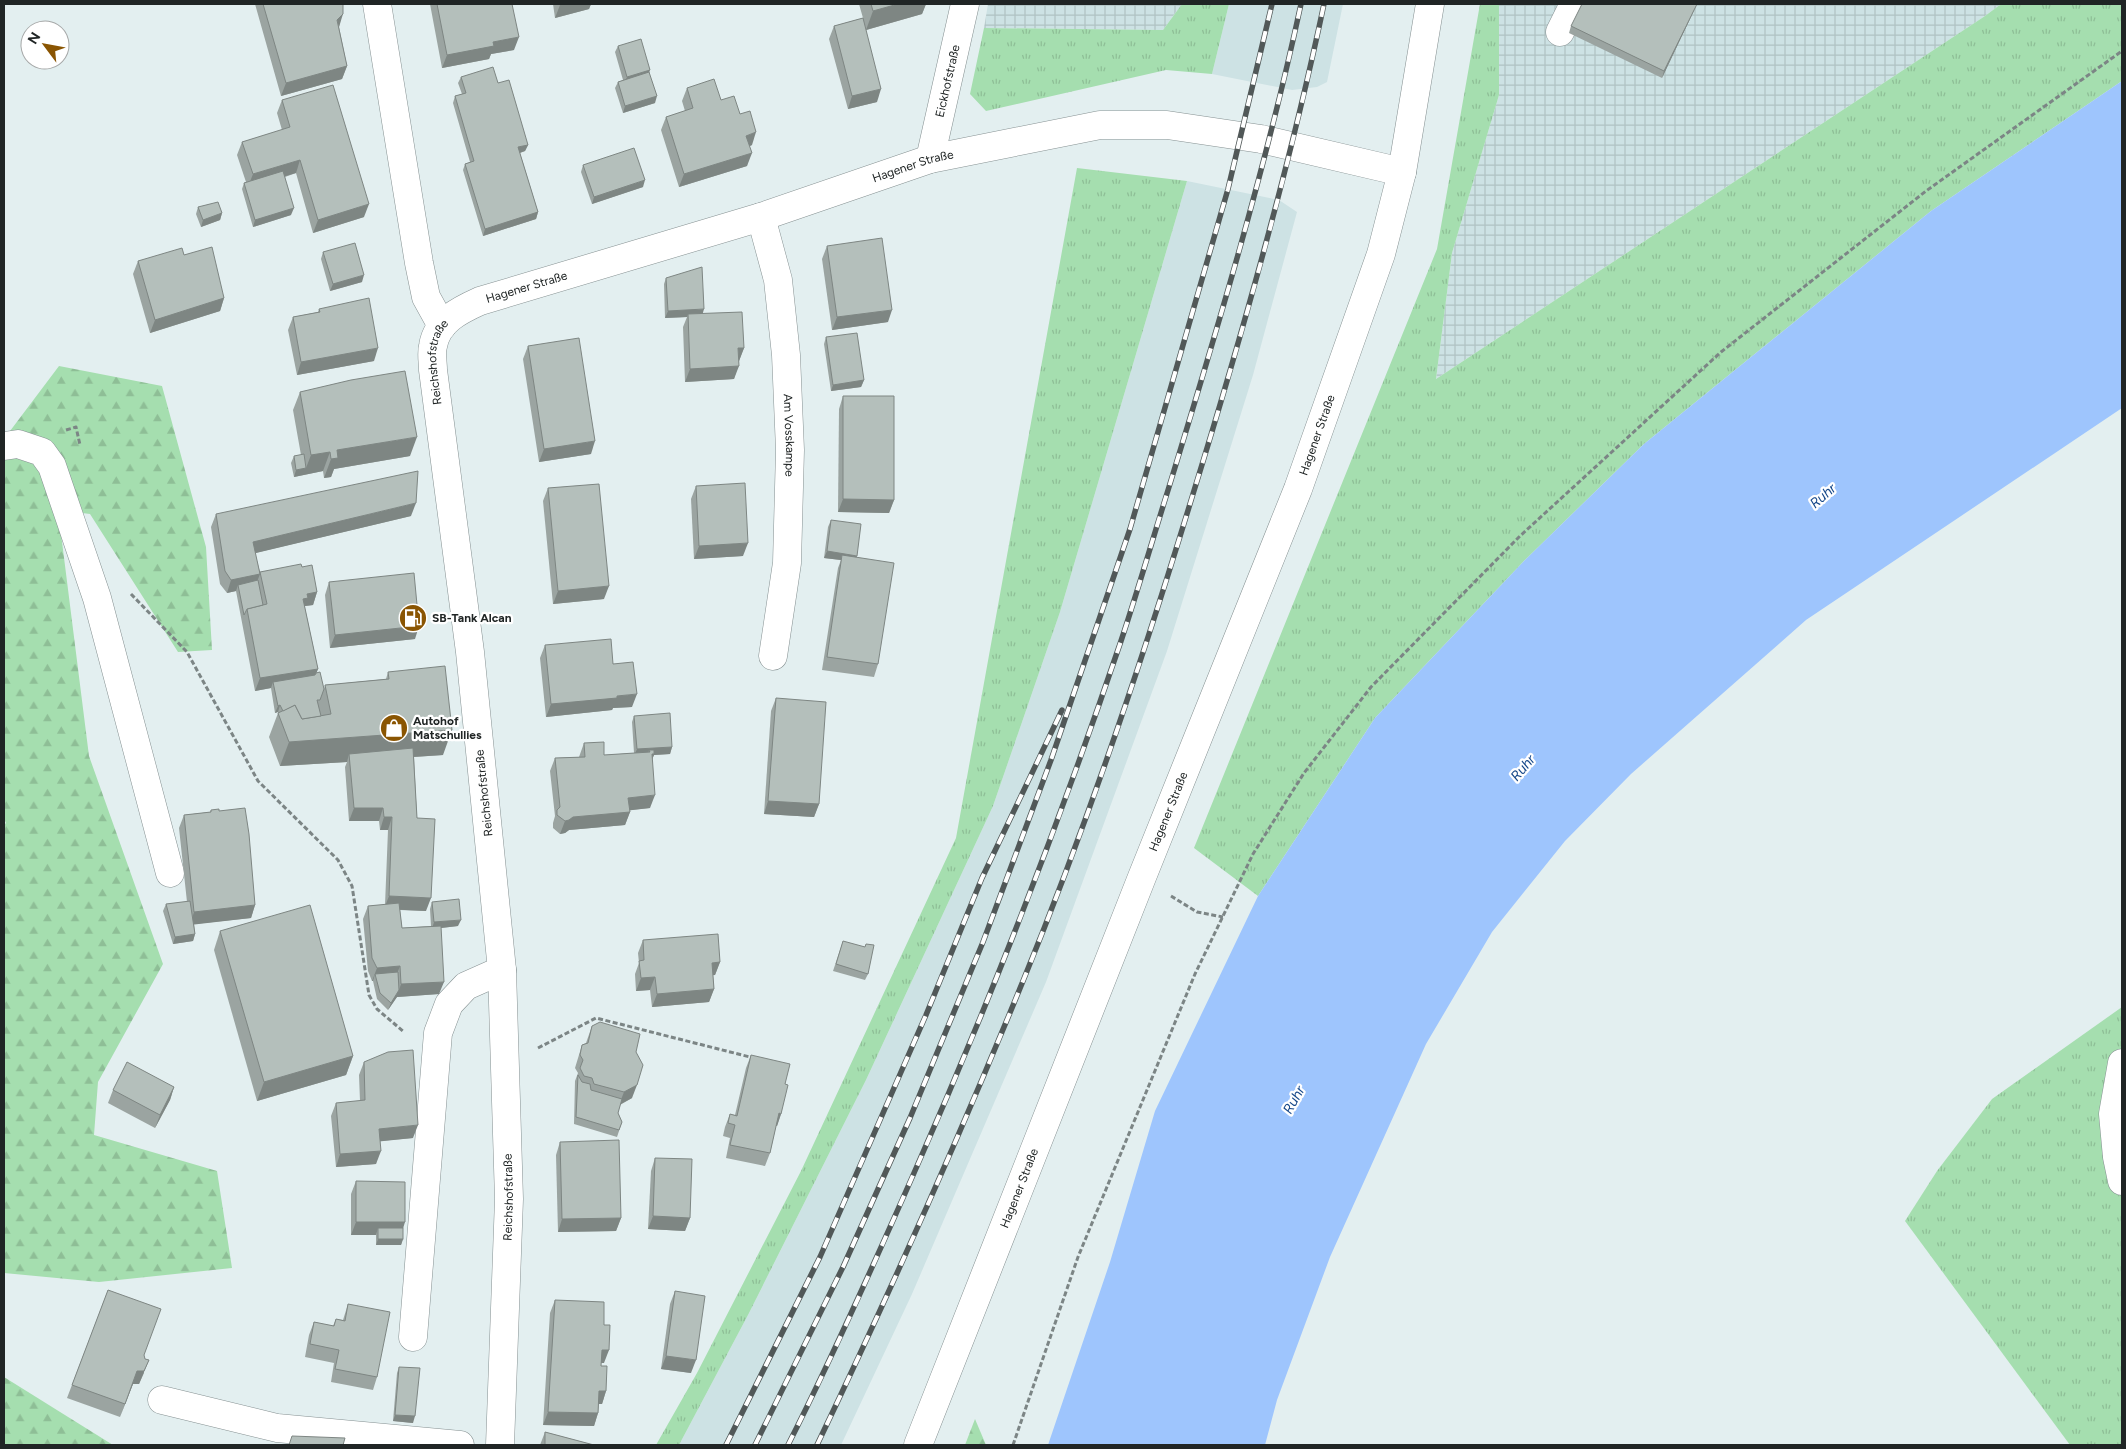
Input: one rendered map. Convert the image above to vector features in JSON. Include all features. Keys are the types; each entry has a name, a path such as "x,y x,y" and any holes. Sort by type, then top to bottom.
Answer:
{"street":[{"name":"Reichshofstraße","path":"377,4 419,263 426,297 442,326 433,345 433,370 470,652 502,970 509,1199 500,1445"},
{"name":"Eickhofstraße","path":"930,159 965,4"},
{"name":"Hagener Straße","path":"918,1445 1142,877 1298,489 1381,254 1402,172 1430,4"},
{"path":"1560,32 1574,4"},
{"name":"Hagener Straße","path":"442,326 456,311 480,301 761,217 930,159 1100,125 1167,125 1261,139 1402,172"},
{"name":"Am Vosskampe","path":"761,217 778,280 786,355 790,450 787,562 772,656"},
{"path":"11,445 42,452 52,466 97,598 170,873"},
{"path":"413,1337 438,1033 449,1004 466,986 502,970"},
{"path":"2122,1063 2113,1114 2117,1157 2122,1181"},
{"path":"162,1400 277,1428 460,1445"}],"path":[{"path":"1014,1445 1078,1257 1195,974 1263,838 1304,773 1346,718 1371,687 1520,536 1721,352 1926,191 2122,51"},
{"path":"11,445 76,427 82,454"},
{"path":"130,593 187,652 258,781 331,853 347,874 352,886 356,907 369,994 377,1009 409,1036 438,1033"},
{"path":"1142,877 1154,881 1174,899 1197,912 1223,917"},
{"path":"506,1064 596,1018 760,1060"}],"shaded area":[{"path":"988,4 1182,4 1163,30 984,28"},
{"path":"1229,4 1343,4 1327,82 1317,87 1292,90 1212,74"},
{"path":"1499,4 2001,4 1436,379 1452,253 1499,95"},
{"path":"1187,181 1279,200 1297,212 1253,375 1167,651 1046,982 912,1294 841,1445 679,1445 748,1315 866,1080 993,806 1060,612"}],"green space":[{"path":"1182,4 1229,4 1212,74 1166,70 986,111 970,94 984,28 1163,30"},
{"path":"1480,4 1499,4 1499,95 1452,253 1436,379 2001,4 2122,4 2122,81 1931,211 1644,444 1524,561 1375,718 1258,896 1194,848 1437,249"},
{"path":"1077,168 1187,181 1060,612 993,806 866,1080 748,1315 679,1445 656,1445 697,1373 801,1171 956,838"},
{"path":"59,366 162,386 206,547 212,650 178,652 90,514 58,510 89,756 163,964 98,1082 94,1135 217,1171 232,1268 99,1282 4,1273 4,825 6,823 4,819 4,439"},
{"path":"2122,1007 2122,1445 2070,1445 1905,1221 1937,1171 1992,1099"},
{"path":"4,1377 113,1445 4,1445"},
{"path":"975,1419 986,1445 965,1445"}],"water":[{"name":"Ruhr","path":"2122,81 2122,408 1806,620 1631,774 1565,841 1492,932 1426,1044 1330,1257 1277,1400 1265,1445 1048,1445 1110,1262 1155,1111 1258,896 1375,718 1524,561 1644,444 1931,211"}],"building":[{"path":"263,4 343,4 343,14 337,20 347,66 286,83"},
{"path":"437,4 512,4 519,37 493,42 494,46 447,55"},
{"path":"871,4 898,4 873,11"},
{"path":"1582,4 1697,4 1664,71 1571,26"},
{"path":"863,18 881,89 852,96 834,26"},
{"path":"641,39 650,70 627,77 618,46"},
{"path":"493,67 498,83 509,80 528,145 518,147 538,212 485,229 465,164 474,161 455,96 466,93 461,77"},
{"path":"649,72 657,96 625,106 618,82"},
{"path":"714,79 721,100 734,96 740,114 750,111 756,132 746,136 752,153 684,174 666,117 693,108 687,88"},
{"path":"333,85 369,204 318,220 300,160 253,174 242,142 290,127 282,100"},
{"path":"634,148 645,180 594,197 583,165"},
{"path":"283,171 294,208 255,220 244,183"},
{"path":"218,202 222,213 203,220 198,207"},
{"path":"882,238 892,310 837,317 827,246"},
{"path":"355,243 364,275 333,284 323,252"},
{"path":"212,247 224,298 155,320 138,261 182,248 184,255"},
{"path":"702,267 704,309 668,311 666,278"},
{"path":"369,298 378,348 301,362 293,317 320,312 319,309"},
{"path":"742,312 744,348 738,348 739,366 690,369 688,314"},
{"path":"857,333 864,380 833,385 826,337"},
{"path":"579,338 595,441 544,449 528,346"},
{"path":"405,371 417,437 337,450 338,458 331,459 330,452 311,455 300,392 351,380"},
{"path":"843,396 894,396 894,500 843,499"},
{"path":"304,454 306,468 296,470 294,456"},
{"path":"418,471 416,503 253,542 260,574 231,580 225,571 216,514"},
{"path":"745,483 748,543 699,546 696,486"},
{"path":"599,484 609,586 558,591 548,488"},
{"path":"831,520 861,524 857,556 827,551"},
{"path":"842,555 894,563 878,664 827,657"},
{"path":"301,564 302,567 312,565 317,592 307,594 308,598 303,599 318,669 260,678 247,609 267,604 260,572"},
{"path":"414,573 419,626 335,635 329,582"},
{"path":"258,580 263,605 247,609 244,615 238,585"},
{"path":"611,639 613,664 633,662 637,694 617,696 617,698 551,704 545,645"},
{"path":"445,666 452,730 289,742 278,713 295,705 302,719 331,714 325,685 389,679 388,672"},
{"path":"320,672 324,689 320,700 317,700 321,716 302,719 295,705 283,711 280,705 278,706 273,682 315,675"},
{"path":"776,698 826,702 819,804 768,801"},
{"path":"670,713 672,747 637,749 634,716"},
{"path":"604,742 604,755 650,752 649,750 654,750 654,754 652,754 655,795 628,798 630,812 573,817 565,821 557,815 557,810 560,807 555,758 585,757 584,743"},
{"path":"413,748 417,818 435,819 431,898 389,896 392,817 384,817 383,808 354,808 349,754"},
{"path":"245,808 255,905 194,912 184,815 211,812 211,810 219,809 219,811"},
{"path":"459,899 461,920 434,922 432,902"},
{"path":"190,901 195,934 175,937 166,904"},
{"path":"399,903 402,928 441,926 444,982 401,984 400,966 377,968 372,958 368,906"},
{"path":"310,905 353,1056 264,1082 220,931"},
{"path":"718,934 720,962 712,963 714,989 657,994 655,977 641,978 639,961 644,960 643,940"},
{"path":"843,941 865,947 866,944 874,945 868,974 836,964"},
{"path":"398,972 399,990 391,1003 380,993 375,974"},
{"path":"600,1022 640,1034 636,1052 643,1065 637,1085 624,1092 594,1084 592,1078 584,1076 580,1068 583,1060 580,1055 582,1045 588,1043 592,1026"},
{"path":"413,1050 418,1125 379,1129 381,1151 340,1154 336,1103 365,1100 364,1062 388,1052"},
{"path":"751,1055 790,1064 785,1084 788,1085 781,1114 779,1113 770,1153 730,1145 735,1125 728,1123 730,1114 737,1116"},
{"path":"127,1062 174,1087 160,1115 113,1090"},
{"path":"578,1075 582,1082 590,1084 591,1090 622,1099 618,1113 622,1122 619,1130 576,1117"},
{"path":"619,1140 621,1218 562,1219 560,1142"},
{"path":"655,1158 692,1159 690,1218 653,1216"},
{"path":"356,1181 405,1182 405,1222 356,1222"},
{"path":"378,1228 403,1228 403,1239 378,1239"},
{"path":"108,1290 161,1309 144,1355 145,1359 149,1360 144,1371 137,1371 125,1404 72,1385"},
{"path":"675,1291 705,1296 696,1360 666,1356"},
{"path":"555,1300 604,1302 604,1325 610,1325 609,1350 602,1350 601,1366 607,1366 606,1391 599,1391 598,1413 548,1412"},
{"path":"348,1304 390,1312 377,1377 335,1369 339,1350 310,1344 314,1322 334,1326 336,1319 345,1321"},
{"path":"399,1367 420,1368 415,1416 395,1415"},
{"path":"545,1432 594,1445 545,1445"},
{"path":"292,1436 345,1438 343,1445 289,1445"}],"railway":[{"path":"755,1445 843,1267 910,1118 983,942 1051,760 1130,529 1228,189 1272,4"},
{"path":"788,1445 868,1276 942,1108 1024,909 1074,776 1121,641 1223,307 1257,186 1301,4"},
{"path":"817,1445 871,1330 999,1040 1047,921 1114,740 1174,556 1247,312 1296,128 1324,4"},
{"path":"726,1445 820,1257 926,1015 982,878 1062,710"}],"place":[{"name":"SB-Tank Alcan","path":"413,618"},
{"name":"Autohof Matschullies","path":"394,728"}]}
